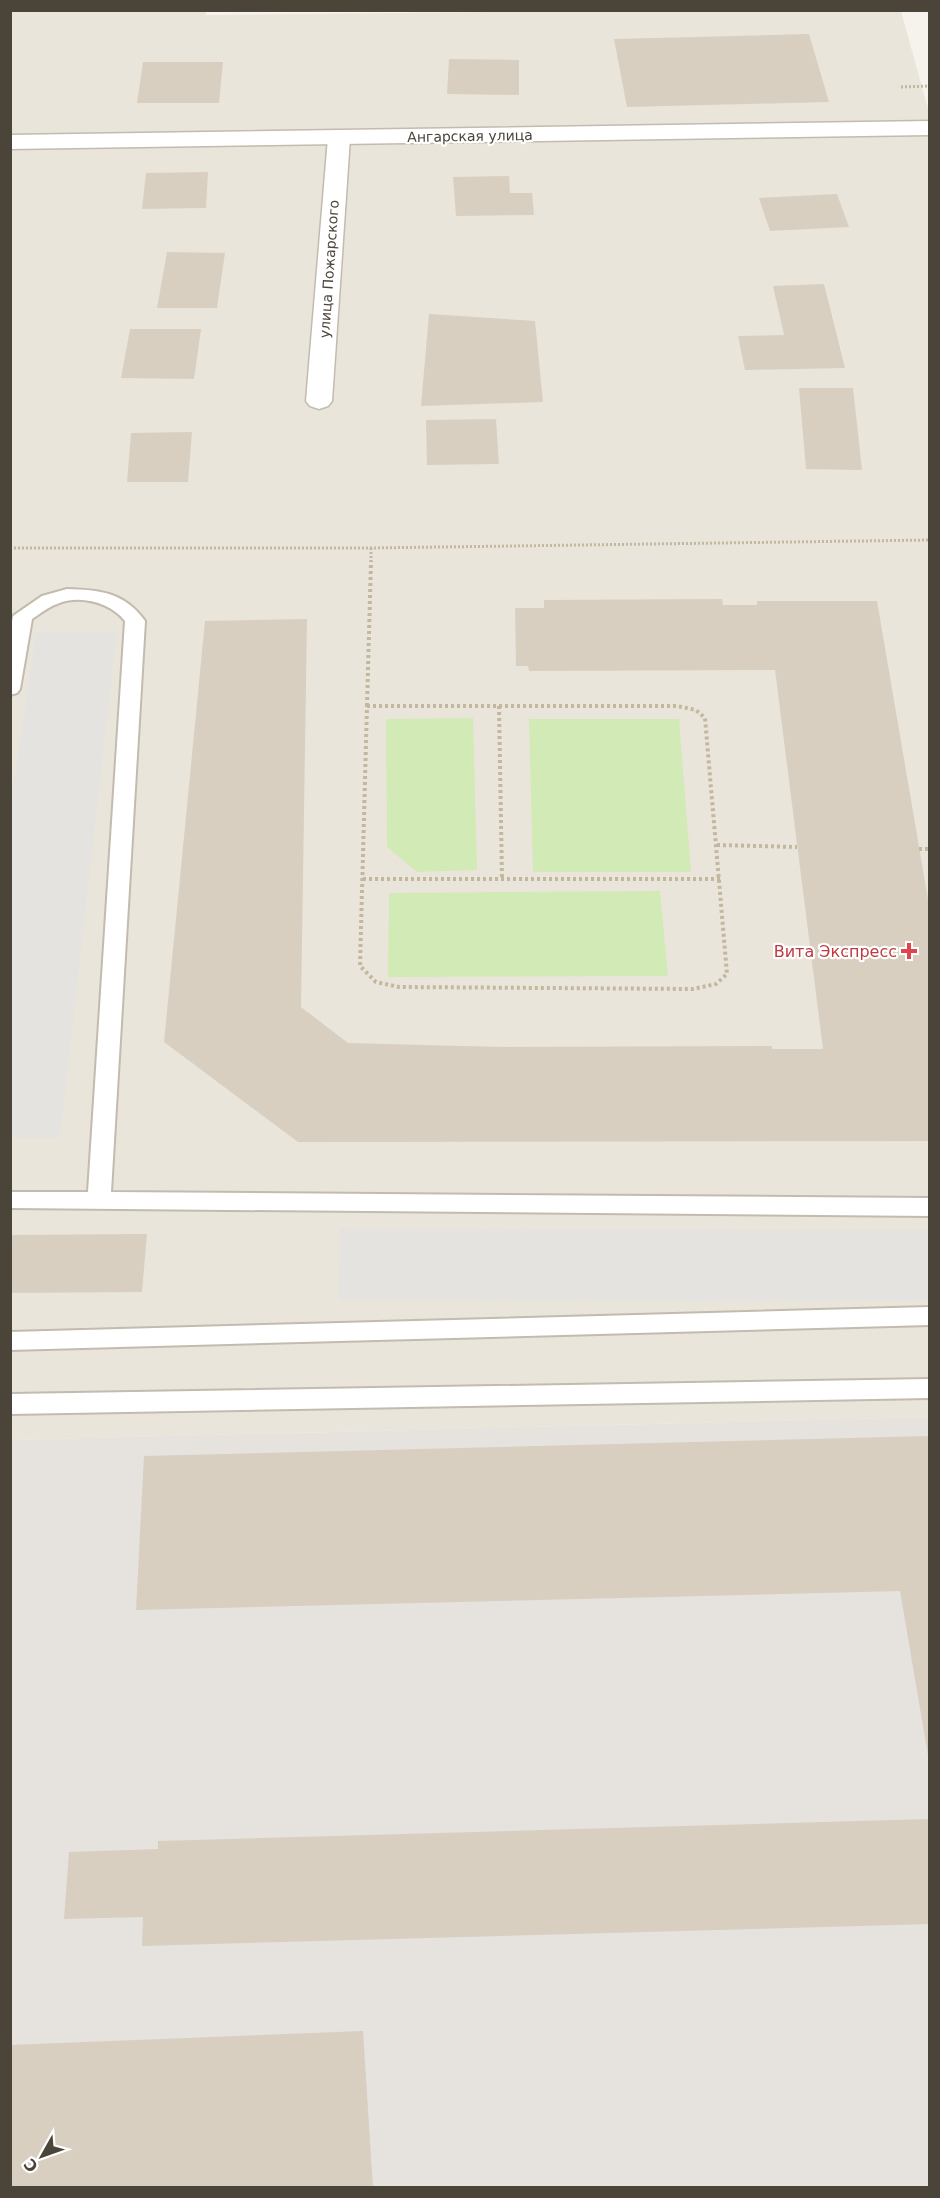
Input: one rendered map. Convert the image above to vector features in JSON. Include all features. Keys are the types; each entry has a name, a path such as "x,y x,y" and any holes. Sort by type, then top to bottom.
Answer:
{"street":[{"name":"Ангарская улица","path":"10,142 930,129"},
{"name":"улица Пожарского","path":"319,401 339,138"}],"lane":[{"path":"10,688 23,616 49,600 68,596 97,596 124,607 135,621 99,1201"},
{"path":"10,1200 930,1207"},
{"path":"10,1341 930,1316"},
{"path":"10,1404 930,1388"}],"path":[{"path":"901,87 930,86"},
{"path":"10,548 371,548 930,540"},
{"path":"366,706 677,706 696,710 705,718 727,974 716,984 693,989 399,987 379,985 367,978 360,966 366,706 371,548"},
{"path":"499,706 502,879"},
{"path":"717,845 797,847"},
{"path":"919,849 930,849"},
{"path":"363,879 720,879"}],"shaded area":[{"path":"206,10 206,15 576,11 901,11 930,116 929,1417 11,1440 10,11"},
{"path":"36,632 117,632 60,1138 11,1138 10,809"},
{"path":"340,1229 929,1230 929,1301 338,1300"},
{"path":"929,1417 929,2187 11,2187 10,1440"}],"green space":[{"path":"473,718 477,870 417,872 387,847 386,719"},
{"path":"529,719 679,719 691,872 533,872"},
{"path":"660,891 668,976 388,977 389,893"}],"building":[{"path":"809,34 829,102 627,107 614,39"},
{"path":"449,59 519,60 519,95 447,94"},
{"path":"143,62 223,62 219,103 137,103"},
{"path":"208,172 206,208 142,209 146,173"},
{"path":"509,176 510,193 532,193 534,215 456,216 453,177"},
{"path":"837,194 849,227 770,231 759,198"},
{"path":"167,252 225,253 217,308 157,308"},
{"path":"824,284 845,368 745,370 738,336 784,335 773,286"},
{"path":"429,314 535,321 543,402 421,406"},
{"path":"130,329 201,329 194,379 121,378"},
{"path":"799,388 853,388 862,470 806,469"},
{"path":"496,419 499,464 427,465 426,420"},
{"path":"192,432 188,482 127,482 131,433"},
{"path":"722,599 723,605 757,605 757,601 877,601 930,911 930,1141 298,1142 164,1042 205,621 307,619 301,1007 348,1043 502,1047 772,1046 772,1049 823,1049 775,670 529,671 528,666 516,666 515,608 544,608 544,600"},
{"path":"147,1234 142,1292 10,1293 10,1235"},
{"path":"930,1436 930,1767 900,1591 136,1610 144,1456"},
{"path":"930,1819 930,1924 142,1946 143,1917 64,1919 69,1852 158,1849 158,1841"},
{"path":"363,2031 373,2188 10,2188 10,2045"}],"place":[{"name":"Вита Экспресс","path":"909,951"}]}
